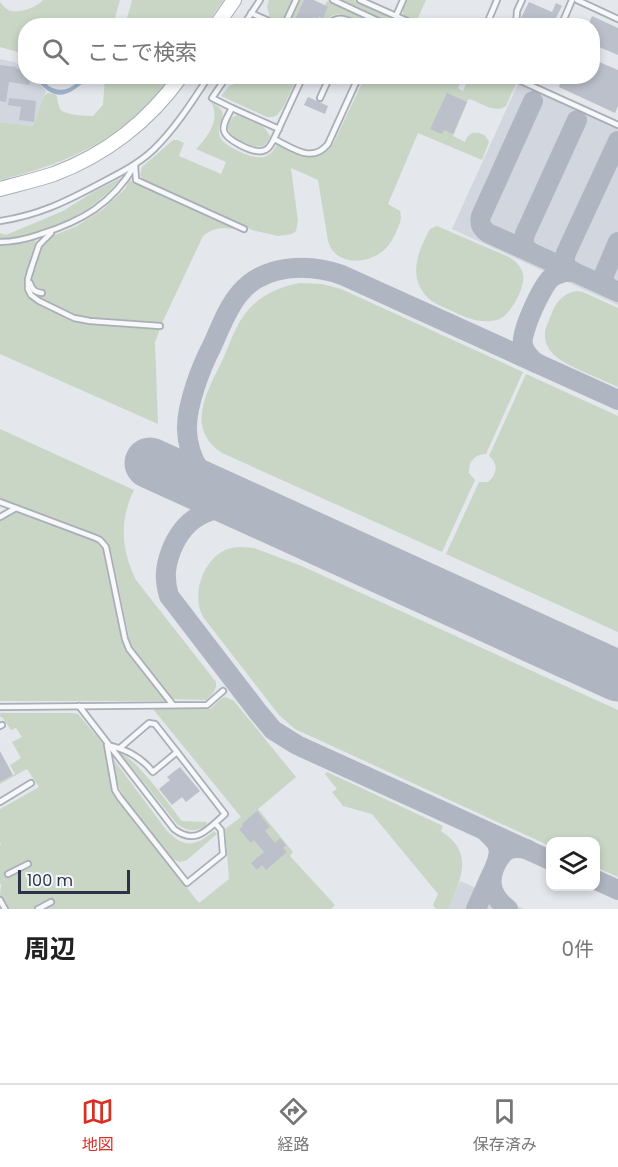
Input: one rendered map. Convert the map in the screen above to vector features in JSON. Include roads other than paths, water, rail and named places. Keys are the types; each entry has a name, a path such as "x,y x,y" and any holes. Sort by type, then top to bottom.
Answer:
{"street":[{"path":"222,18 234,0"},
{"path":"0,189 54,174 101,151 142,121 175,84"}],"lane":[{"path":"248,18 260,0"},
{"path":"286,18 296,0"},
{"path":"333,0 372,18"},
{"path":"360,0 400,18"},
{"path":"396,16 403,0"},
{"path":"489,18 497,0"},
{"path":"518,18 517,11 522,0"},
{"path":"565,18 575,0 618,19"},
{"path":"251,12 263,18"},
{"path":"0,220 30,215 55,207 135,165 171,131 203,84"},
{"path":"222,84 212,98 279,129"},
{"path":"232,108 224,129 225,134 229,139 257,151 263,151 269,148 274,139 299,84"},
{"path":"320,98 326,84"},
{"path":"274,139 304,153 315,154 324,149 355,84"},
{"path":"528,85 618,125"},
{"path":"135,165 136,180 244,229"},
{"path":"0,242 20,241 63,227 87,215 126,180 135,165"},
{"path":"55,230 39,245 28,279 28,289 31,295 74,318 160,326"},
{"path":"31,269 32,288 36,293 42,293"},
{"path":"0,502 96,538 106,547 129,649 173,705"},
{"path":"0,517 16,508"},
{"path":"0,707 207,705 223,691"},
{"path":"79,706 174,829 189,836 198,836 225,814 155,724 149,723 120,748"},
{"path":"108,745 132,753 153,772 177,752"},
{"path":"108,745 115,790 187,883 223,854 221,830 215,823"},
{"path":"0,801 31,783"},
{"path":"8,874 28,864"},
{"path":"0,900 5,909"},
{"path":"38,909 51,902"}],"water":[{"path":"40,84 47,84 55,89 64,90 75,84 81,84 62,95 55,94"}]}
